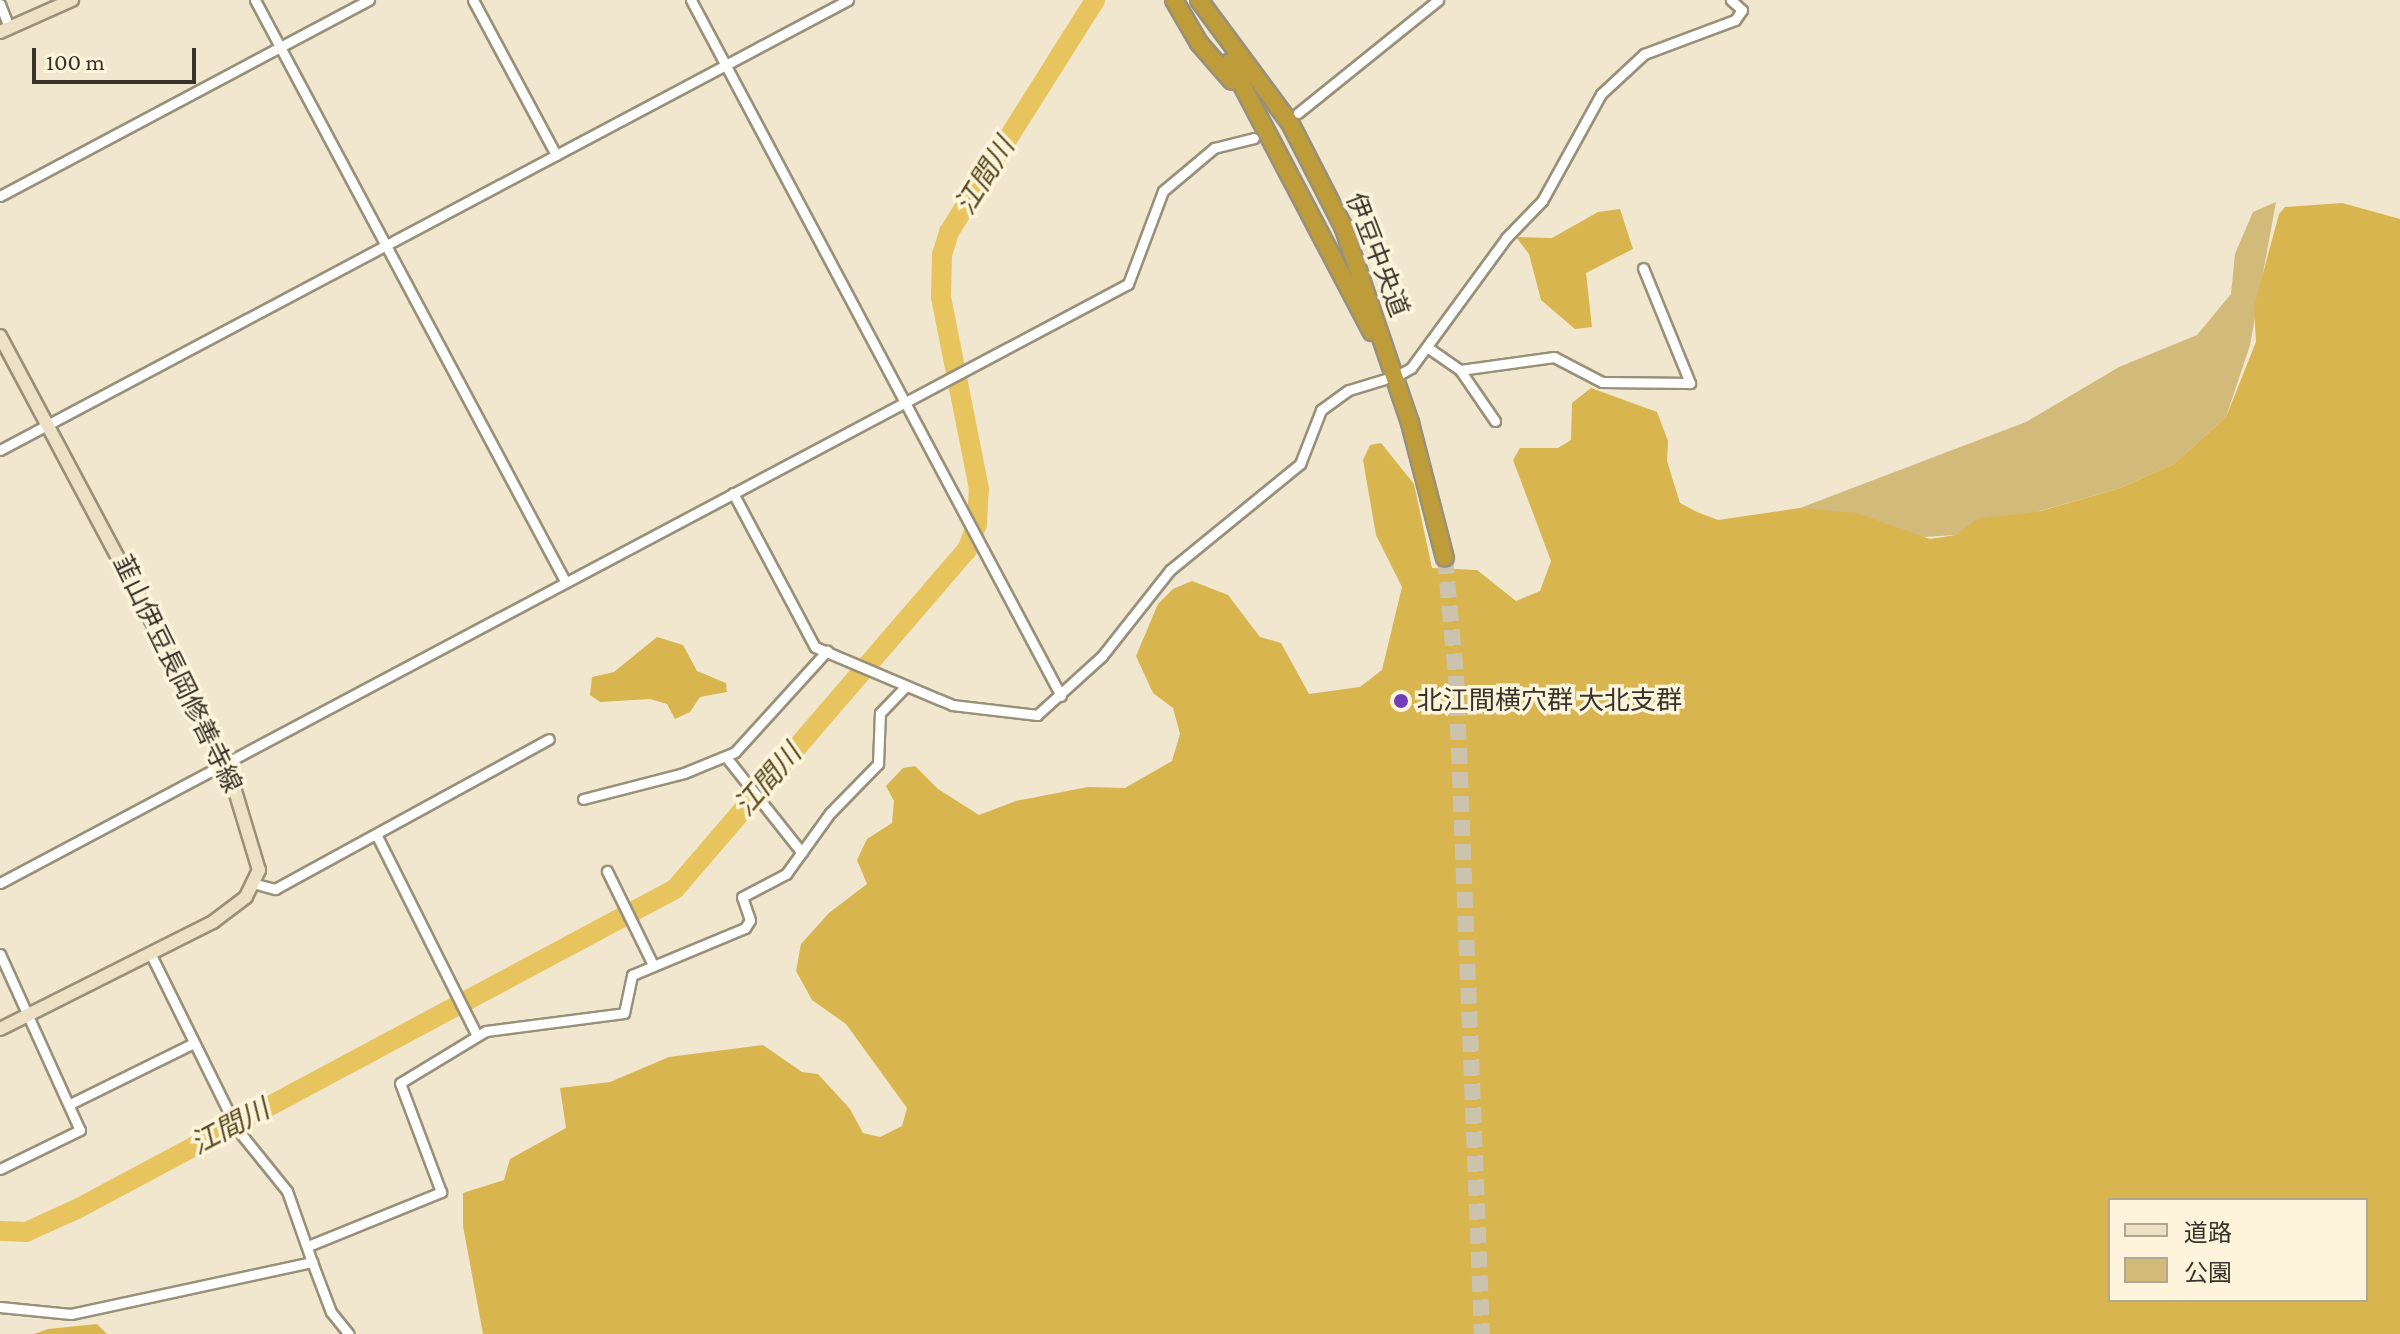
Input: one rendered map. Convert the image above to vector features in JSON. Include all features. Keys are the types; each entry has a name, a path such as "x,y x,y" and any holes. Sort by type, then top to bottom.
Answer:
{"highway":[{"path":"1174,0 1199,43 1258,113"},
{"name":"伊豆中央道","path":"1192,0 1258,113 1385,362 1441,559 1410,423 1343,226 1297,134 1199,0"},
{"path":"1212,0 1270,97"}],"main road":[{"path":"4,30 72,0"},
{"name":"韮山伊豆長岡修善寺線","path":"0,336 226,761 257,853 256,884"},
{"path":"0,1029 213,922 256,884"}],"street":[{"path":"255,0 565,581"},
{"path":"0,196 369,0"},
{"path":"473,0 556,155"},
{"path":"691,0 965,522 1061,696"},
{"path":"0,450 848,0"},
{"path":"1298,113 1438,0"},
{"path":"1402,373 1427,347 1506,238 1542,201 1601,94 1644,54 1735,20 1742,10 1731,0"},
{"path":"0,4 4,30"},
{"path":"0,883 1128,284 1163,191 1214,148 1254,138"},
{"path":"1460,370 1554,357 1602,382 1690,383 1643,268"},
{"path":"1427,347 1460,370 1495,421"},
{"path":"733,493 802,629 815,647 952,705 1030,716 1061,696 1102,656 1160,580 1300,464 1321,410 1349,390 1384,379"},
{"path":"583,799 726,757 754,736 827,651"},
{"path":"308,1246 441,1192 400,1083 476,1034 618,1015 629,1005 629,978 653,965 745,928 750,920 742,897 783,877 830,813 878,764 880,713 906,686"},
{"path":"256,884 275,889 377,836 549,739"},
{"path":"726,757 802,853"},
{"path":"377,836 476,1034"},
{"path":"607,871 653,965"},
{"path":"0,954 80,1130 0,1169"},
{"path":"151,955 237,1129 284,1186 331,1312 349,1334"},
{"path":"70,1104 194,1043"},
{"path":"0,1307 71,1314 312,1262"}],"green space":[{"path":"2276,202 2250,345 2226,417 2174,464 2120,488 1956,535 1924,537 1800,508 2026,422 2119,367 2197,335 2231,294 2235,254 2253,212"}],"shaded area":[{"path":"2342,203 2400,219 2400,1334 483,1334 463,1226 463,1193 504,1180 510,1159 566,1128 560,1088 610,1082 669,1057 763,1045 802,1072 818,1074 850,1109 863,1133 880,1137 902,1126 907,1108 846,1024 812,1000 796,971 801,944 829,913 867,884 857,860 867,839 892,823 894,801 886,786 903,768 915,766 938,789 979,815 1016,801 1088,787 1125,788 1172,761 1180,734 1173,708 1153,693 1136,656 1158,604 1173,589 1192,581 1228,595 1260,637 1281,643 1309,694 1360,687 1382,670 1402,587 1376,535 1363,460 1370,445 1381,443 1414,484 1432,568 1477,570 1516,601 1540,591 1551,561 1513,460 1520,448 1558,448 1571,440 1572,403 1591,388 1657,412 1668,441 1667,461 1680,503 1697,512 1718,520 1800,508 1856,513 1930,539 1956,535 1977,519 2041,511 2120,488 2174,464 2226,417 2256,342 2254,307 2279,214 2285,207"},
{"path":"1620,209 1633,249 1586,273 1592,327 1575,329 1541,300 1529,254 1516,237 1552,238 1598,212"},
{"path":"657,637 683,645 697,671 726,683 727,692 700,697 690,712 675,719 667,704 650,699 600,702 590,695 592,677 614,672"},
{"path":"97,1324 107,1334 34,1334 48,1329"}],"waterway":[{"name":"江間川","path":"0,1231 26,1232 77,1209 675,889 967,550 977,524 979,489 941,297 942,255 949,232 1095,0"}],"tunnel":[{"path":"1445,558 1456,676 1482,1334"}],"place":[{"name":"北江間横穴群 大北支群","path":"1401,701"}]}
